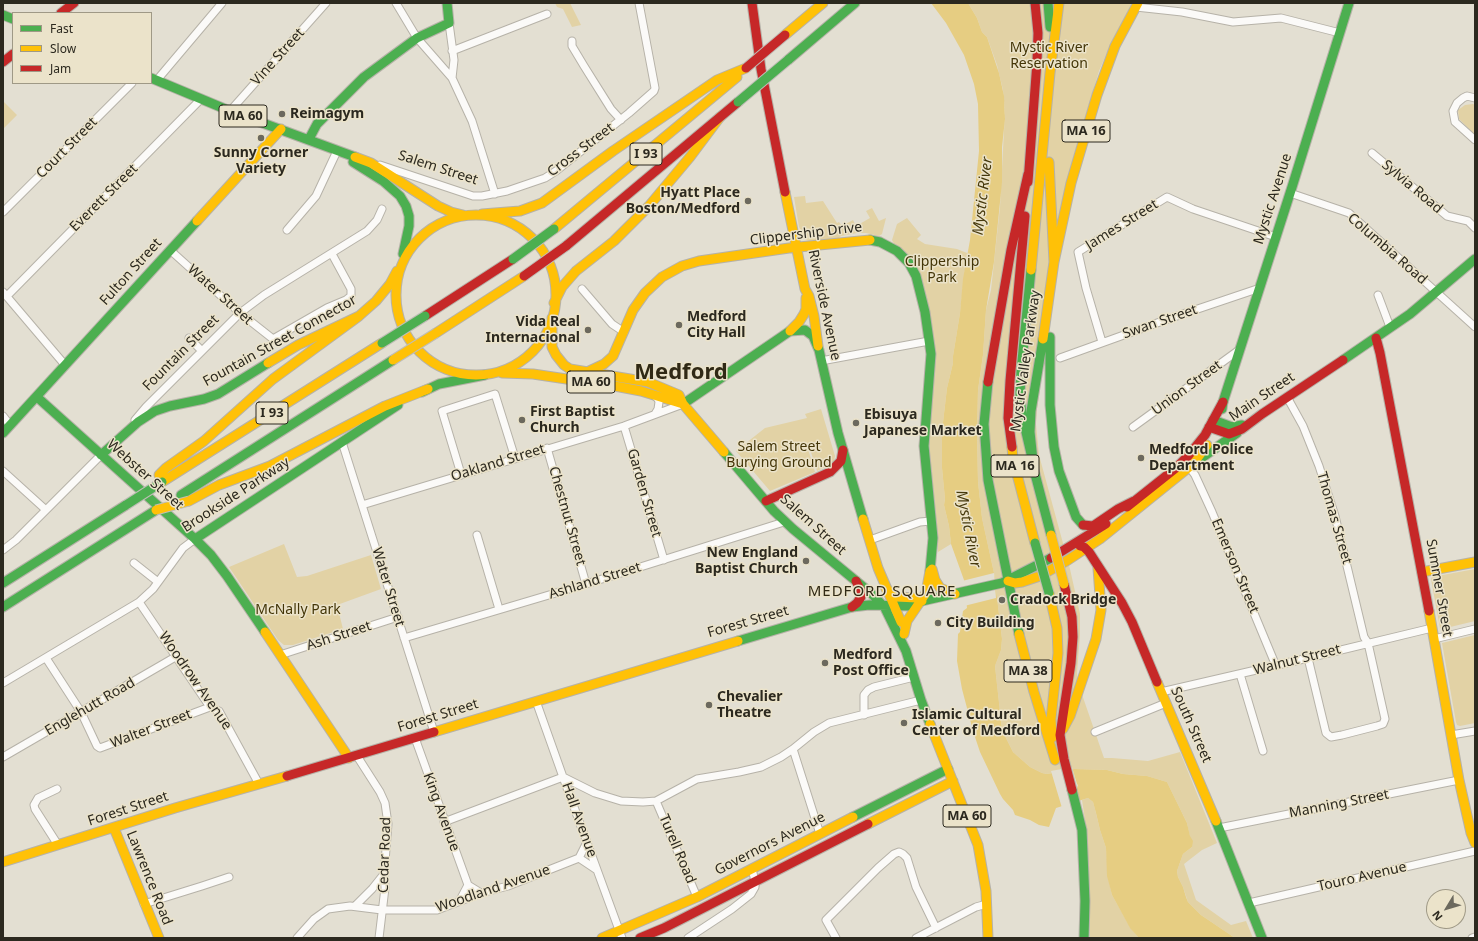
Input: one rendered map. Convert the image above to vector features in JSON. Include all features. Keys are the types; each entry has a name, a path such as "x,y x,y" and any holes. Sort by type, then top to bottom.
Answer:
{"main road":[{"path":"62,12 74,3"},
{"path":"309,139 317,124 353,86 379,64 417,38 449,23 448,3"},
{"name":"Riverside Avenue","path":"752,3 761,69 797,247 812,310 819,350 843,450 886,589 894,606"},
{"name":"I 93","path":"3,583 140,496 160,480 382,343 513,259 554,229 614,180 736,75 823,3"},
{"name":"I 93","path":"3,607 524,276 566,246 614,207 855,3"},
{"name":"Mystic Valley Parkway","path":"1035,3 1038,33 1037,68 1008,418 1010,442 1015,467 1049,593 1057,635 1057,672 1051,719 1052,738 1073,809 1082,830 1085,901 1084,938"},
{"path":"1048,3 1051,42 1050,73"},
{"path":"1032,458 1023,421 1020,385 1046,110 1059,3"},
{"name":"Mystic Avenue","path":"1213,425 1223,402 1241,349 1349,3"},
{"name":"Mystic Valley Parkway","path":"1059,764 1060,736 1072,658 1072,615 1036,480 1032,458 1030,419 1054,262 1068,195 1097,95 1115,46 1138,4"},
{"path":"3,62 12,55"},
{"path":"482,214 520,211 542,203 613,151 717,80 736,75"},
{"name":"Salem Street","path":"154,79 230,111 371,163 438,206 451,212 466,216"},
{"path":"1046,110 1054,262"},
{"path":"554,303 562,287 576,271 614,241 649,206 686,163 720,117"},
{"name":"Fulton Street","path":"3,433 281,129"},
{"name":"Salem Street","path":"336,151 383,181 400,196 406,206 409,216 408,236 402,257"},
{"path":"1008,581 988,480 984,424 986,392 999,314 1011,250 1028,174"},
{"name":"MA 60","path":"466,216 482,214 501,220 517,227 538,244 549,262 556,281 552,318"},
{"path":"402,257 420,238 433,228 447,220 466,216"},
{"name":"Clippership Drive","path":"587,372 601,366 612,358 617,350 633,310 645,293 658,279 676,268 699,261 797,247 867,240 880,242 896,251 909,263 916,276 925,312 931,366 927,393 924,446 933,538 932,565 927,590 922,601 907,621 904,634"},
{"name":"MA 60","path":"402,257 397,271 396,299 402,325 419,351 434,362 451,370 485,375 497,373 520,373 579,380 641,390 683,404"},
{"name":"Main Street","path":"1213,425 1229,434 1242,429 1390,328 1437,292 1475,259"},
{"name":"Fountain Street Connector","path":"121,437 138,422 155,411 218,394 298,345 358,316 376,301 390,284 397,271"},
{"path":"683,404 790,331 799,322 806,309 806,289"},
{"path":"1048,304 1051,425 1059,471 1072,507 1080,523 1084,526 1090,526 1134,501"},
{"path":"160,480 166,468 210,436 270,382 358,316"},
{"path":"497,373 511,368 534,351 547,330 552,318"},
{"name":"Salem Street","path":"552,318 552,343 557,357 564,365 570,369 648,382 679,395 683,404 784,522 855,580 883,606"},
{"name":"MA 60","path":"790,331 800,329 810,332 815,339 819,350"},
{"name":"Summer Street","path":"1376,338 1422,572 1459,780 1469,810 1475,843"},
{"name":"Brookside Parkway","path":"195,539 405,401 428,389 457,380 485,375"},
{"path":"156,510 189,501 219,485 270,466 385,406 428,389"},
{"name":"Webster Street","path":"37,397 195,539 220,565 280,655 353,757"},
{"path":"1213,425 1237,427 1262,414"},
{"name":"Main Street","path":"1008,581 1019,583 1031,580 1049,571 1100,539 1191,466 1208,443 1213,425"},
{"name":"Main Street","path":"883,606 910,606 922,601 1008,581 1067,548 1104,525 1184,461 1213,425"},
{"path":"1191,466 1242,429"},
{"name":"Fountain Street","path":"101,455 121,437"},
{"path":"766,501 830,472 841,462 843,450"},
{"path":"1067,548 1082,546 1086,549"},
{"name":"South Street","path":"1086,549 1122,603 1132,622 1219,828 1262,938"},
{"path":"1422,572 1475,562"},
{"path":"932,565 934,576 939,586 945,591 959,593"},
{"path":"1060,736 1070,716 1096,639 1101,610 1098,568"},
{"path":"852,607 861,597 861,591 855,580"},
{"name":"MA 38","path":"1008,581 1023,654 1046,736 1059,764"},
{"name":"Main Street","path":"886,589 898,597 916,598 922,601"},
{"name":"MA 60","path":"883,606 891,618 906,651 922,700 978,845 987,904 988,938"},
{"name":"Forest Street","path":"3,862 175,808 353,757 852,607 883,606"},
{"name":"MA 60","path":"894,606 904,634 906,651"},
{"name":"Governors Avenue","path":"602,938 622,934 948,769"},
{"name":"Governors Avenue","path":"640,938 664,928 953,781"},
{"path":"883,803 888,813"},
{"name":"Lawrence Road","path":"114,828 159,938"}],"street":[{"path":"154,79 222,3"},
{"name":"Vine Street","path":"230,111 326,3"},
{"path":"396,3 417,38 452,78 472,121 495,194"},
{"name":"Cross Street","path":"495,194 545,178 556,171 621,120 652,93 655,88 639,3"},
{"path":"1138,4 1233,22 1281,18 1340,33"},
{"path":"452,51 547,14"},
{"path":"449,23 454,60 452,78"},
{"path":"572,41 572,46 584,66 611,109 621,120"},
{"name":"Court Street","path":"3,212 131,84"},
{"path":"1475,98 1467,96 1463,98 1457,103 1453,111 1455,122 1475,140"},
{"name":"Everett Street","path":"5,294 201,99"},
{"path":"287,230 316,196 336,151"},
{"name":"Sylvia Road","path":"1372,153 1447,216 1468,221 1475,228"},
{"name":"Salem Street","path":"371,163 388,167 473,196 495,194"},
{"name":"Columbia Road","path":"1290,193 1349,213 1475,327"},
{"name":"James Street","path":"1102,342 1086,288 1078,252 1168,197 1194,209 1276,237"},
{"name":"Fountain Street","path":"121,437 146,407 240,313 264,296 367,231 377,220 382,209"},
{"name":"Water Street","path":"170,250 240,313 272,339 351,296 351,292 332,254"},
{"name":"Swan Street","path":"1060,358 1102,342 1260,288"},
{"path":"582,289 612,324 624,332"},
{"path":"5,294 65,365"},
{"path":"1378,295 1390,328"},
{"path":"189,338 202,351"},
{"path":"822,361 929,341"},
{"name":"Union Street","path":"1133,427 1241,349"},
{"path":"461,474 442,411 495,394 515,458"},
{"path":"653,394 658,398 659,402 658,409 655,414"},
{"name":"Thomas Street","path":"1287,397 1303,426 1335,516 1364,636 1368,643 1385,718 1383,724 1331,737 1326,733 1308,658"},
{"name":"Oakland Street","path":"362,505 624,426 683,404"},
{"path":"3,416 10,425"},
{"name":"Garden Street","path":"624,426 664,560"},
{"name":"Water Street","path":"342,442 434,732"},
{"name":"Chestnut Street","path":"547,448 586,584"},
{"name":"Fountain Street","path":"3,550 16,540 101,455"},
{"name":"Emerson Street","path":"1191,466 1212,512 1276,666"},
{"path":"3,471 46,510"},
{"path":"870,540 920,522 931,521"},
{"name":"Ashland Street","path":"404,638 586,584 784,522"},
{"path":"477,535 499,609"},
{"name":"Brookside Parkway","path":"3,683 140,602 158,582 183,548 195,539"},
{"path":"134,563 158,582"},
{"name":"Woodrow Avenue","path":"140,602 210,707 219,710 259,784"},
{"name":"Ash Street","path":"280,655 398,617"},
{"name":"Walnut Street","path":"1162,692 1432,628"},
{"path":"1434,638 1475,628"},
{"name":"Englehutt Road","path":"3,757 177,656"},
{"name":"Walter Street","path":"46,658 81,712 97,746 102,748 210,707"},
{"path":"1240,674 1264,751"},
{"path":"864,715 864,695 868,690 874,687 914,678"},
{"path":"444,822 563,777 595,793 622,801 656,801 697,779 761,767 794,749 814,732 829,723 922,700"},
{"name":"Hall Avenue","path":"536,701 622,934"},
{"path":"1095,732 1166,703"},
{"path":"1451,735 1475,731"},
{"name":"King Avenue","path":"414,738 468,885"},
{"path":"794,749 820,834"},
{"name":"Cedar Road","path":"353,757 380,792 385,803 388,824 384,874 385,888 379,938"},
{"name":"Manning Street","path":"1219,828 1459,780"},
{"path":"57,789 38,798 34,805 35,809 58,845"},
{"name":"Turell Road","path":"656,801 697,897"},
{"path":"587,842 579,858 598,871"},
{"name":"Touro Avenue","path":"1249,903 1475,851"},
{"path":"836,938 826,920 878,868 892,855 899,852 908,858 916,887 936,928"},
{"name":"Woodland Avenue","path":"297,938 314,919 328,909 355,906 382,910 437,910 460,900 508,886 579,858"},
{"path":"688,938 746,899 755,887 752,869"},
{"path":"355,906 384,874"},
{"path":"144,904 229,877"},
{"path":"460,900 468,885 481,893"},
{"path":"916,938 976,907 987,904"}],"green space":[{"path":"555,3 570,3 581,25 572,27 563,9 557,7"},
{"name":"Mystic River Reservation","path":"968,3 1132,3 1099,71 1073,158 1037,409 1036,424 1039,455 1070,569 1080,614 1077,673 1078,683 1104,758 1148,761 1180,752 1217,843 1202,850 1184,864 1196,900 1231,925 1246,921 1253,938 1235,938 1201,915 1188,902 1177,871 1183,854 1192,847 1187,823 1167,782 1147,776 1123,774 1107,770 1074,769 1047,774 1042,773 1030,767 1013,752 1002,730 995,666 1001,650 1002,639 994,573 982,518 978,482 977,434 978,390 983,355 986,310 991,290 1000,207 1005,112 1003,90 997,65 987,37 982,32 977,18"},
{"path":"3,101 17,115 3,129"},
{"path":"1465,105 1475,105 1475,135 1459,119 1458,110"},
{"path":"805,196 806,203 823,201 837,223 839,222 842,226 853,220 856,226 870,218 866,211 872,208 879,221 886,218 882,234 879,236 866,233 857,233 841,236 839,238 811,241 806,240 799,227 794,197"},
{"name":"Clippership Park","path":"907,218 921,235 917,239 925,244 957,249 967,253 953,363 947,388 942,431 944,505 949,526 951,544 938,552 929,444 928,310 892,240 897,224"},
{"name":"Salem Street Burying Ground","path":"821,409 835,456 834,461 830,465 817,471 810,449 808,449 815,472 770,491 736,451 765,428 807,418 805,414"},
{"name":"McNally Park","path":"284,544 297,577 307,576 371,555 381,589 337,605 343,629 293,645 284,645 278,640 229,567"},
{"path":"1475,569 1475,621 1442,629 1440,628 1431,579 1432,577"},
{"path":"1475,635 1475,723 1460,726 1457,725 1456,722 1442,643"},
{"path":"1088,798 1093,802 1106,848 1109,882 1112,895 1130,927 1139,938 1090,938 1085,820 1082,800"}],"water":[{"name":"Mystic River","path":"931,3 968,3 977,18 982,32 987,37 999,73 1004,96 1005,119 1002,147 1002,182 994,262 986,310 983,355 978,390 977,434 978,482 982,518 994,573 1002,639 1001,650 995,666 1002,730 1013,752 1030,767 1042,773 1047,774 1074,769 1107,770 1123,774 1147,776 1167,782 1187,823 1190,836 1193,841 1192,847 1183,854 1177,871 1188,902 1201,915 1235,938 1139,938 1130,928 1112,895 1107,876 1106,848 1093,802 1088,798 1056,808 1049,827 1039,825 1015,815 1013,810 1000,794 980,752 973,731 962,689 957,661 958,634 960,632 963,611 967,608 964,580 951,544 949,526 944,505 942,431 947,388 953,363 963,279 970,240 979,151 978,104 974,84 964,55 946,23"}],"pier":[{"name":"Cradock Bridge","path":"994,573 996,598 964,606 962,581"},
{"path":"1072,767 1078,785 1071,805 1062,808 1051,771"}],"traffic: fast":[{"path":"309,139 317,124 364,77 417,38 449,23 447,3"},
{"path":"788,60 855,3"},
{"path":"1048,3 1050,27"},
{"path":"1222,409 1349,3"},
{"path":"3,15 12,19"},
{"path":"738,102 788,60"},
{"path":"152,78 230,111 355,157"},
{"path":"353,162 383,181 400,196 406,206 409,216 409,226 403,254"},
{"path":"3,433 197,221"},
{"path":"513,259 554,229"},
{"path":"870,240 880,242 897,251 909,263 916,276 925,312 931,354 924,446 933,538 930,571"},
{"path":"1343,360 1410,314 1475,259"},
{"path":"1031,270 1020,396 1022,415 1032,458"},
{"path":"382,343 425,316"},
{"path":"683,404 790,331 805,330 813,336 819,350 838,433 863,519"},
{"path":"1050,337 1050,405 1054,447 1059,471 1076,517 1083,525"},
{"path":"1043,339 1031,411 1030,432 1034,470 1051,535"},
{"path":"181,495 393,360"},
{"path":"101,455 138,422 155,411 218,394 268,363"},
{"path":"422,392 439,384 485,375"},
{"path":"988,382 984,424 988,480 1019,634"},
{"path":"37,397 211,555 265,632"},
{"path":"195,539 398,405"},
{"path":"1213,420 1232,427 1242,425"},
{"path":"1200,459 1237,433"},
{"path":"724,452 774,511 793,529 873,595 885,608 906,651 930,724"},
{"path":"126,505 162,482"},
{"path":"3,583 126,505"},
{"path":"3,607 156,510"},
{"path":"1035,543 1049,593"},
{"path":"738,641 852,607 869,605 910,606 922,601 1002,583 1051,558"},
{"path":"853,817 948,769"},
{"path":"1072,790 1082,830 1085,901 1084,938"},
{"path":"1216,821 1262,938"}],"traffic: slow":[{"path":"785,35 823,3"},
{"path":"1031,270 1050,73 1059,3"},
{"path":"1043,339 1054,262 1071,183 1097,95 1115,46 1138,3"},
{"path":"482,214 520,211 542,203 613,151 717,80 746,68"},
{"path":"554,229 737,77"},
{"path":"554,303 562,287 576,271 614,241 649,206 690,157 720,117"},
{"path":"197,221 281,129"},
{"path":"355,157 371,163 438,206 451,212 463,215"},
{"path":"1049,162 1054,262"},
{"path":"785,192 805,289 809,296 814,316 818,346"},
{"path":"468,215 484,215 507,221 527,233 538,244 550,264 556,287 556,295 556,303 550,326 538,346 527,357 507,369 484,375 468,375 445,369 425,357 414,346 402,326 396,303 396,287 402,264 414,244 425,233 445,221 468,215"},
{"path":"587,372 604,364 613,356 633,310 645,293 662,277 682,266 699,261 789,248 870,240"},
{"path":"268,363 298,345 359,316 376,301 390,284 397,271"},
{"path":"436,333 524,276"},
{"path":"790,331 799,322 804,314 806,309 806,298"},
{"path":"159,475 166,468 204,441 273,379 359,316"},
{"path":"552,318 552,347 564,365 570,369 648,382 679,395 683,404 724,452"},
{"path":"393,360 436,333"},
{"path":"162,482 382,343"},
{"path":"502,373 533,374 620,387 641,391 683,404"},
{"path":"189,501 219,485 270,466 385,406 428,389"},
{"path":"1008,581 1015,583 1022,582 1040,576 1100,539 1193,464 1207,445"},
{"path":"1012,447 1013,459 1035,543"},
{"path":"156,510 189,501"},
{"path":"863,519 878,568 901,622"},
{"path":"1051,535 1064,584"},
{"path":"1422,572 1475,562"},
{"path":"1063,729 1070,716 1096,639 1101,610 1098,568"},
{"path":"932,569 935,580 940,588 955,594"},
{"path":"904,634 907,621 926,593 930,571"},
{"path":"886,589 898,597 916,598 922,601"},
{"path":"1049,593 1057,628 1058,653 1051,719 1052,738"},
{"path":"1429,611 1459,780 1471,833 1475,843"},
{"path":"265,632 349,758"},
{"path":"1019,634 1034,692 1055,760"},
{"path":"434,732 738,641"},
{"path":"1157,682 1216,821"},
{"path":"930,724 978,845 986,891 988,938"},
{"path":"3,862 175,808 287,776"},
{"path":"868,824 953,781"},
{"path":"602,938 697,897 853,817"},
{"path":"114,828 159,938"}],"traffic: jam":[{"path":"62,12 74,3"},
{"path":"752,3 761,69 785,192"},
{"path":"1028,182 1037,62 1038,33 1035,3"},
{"path":"746,68 785,35"},
{"path":"3,62 12,55"},
{"path":"566,246 738,102"},
{"path":"988,382 1011,250 1028,174"},
{"path":"1012,447 1008,418 1010,381 1025,216"},
{"path":"524,276 566,246"},
{"path":"425,316 513,259"},
{"path":"1376,338 1429,611"},
{"path":"1209,427 1229,434 1242,429 1343,360"},
{"path":"1127,507 1176,468 1189,455 1205,435 1223,402"},
{"path":"766,501 830,472 841,461 843,450"},
{"path":"1083,525 1093,526 1118,509 1134,501"},
{"path":"1051,558 1106,524"},
{"path":"1080,546 1084,547 1089,552 1122,603 1132,622 1157,682"},
{"path":"852,607 861,597 861,591 856,581"},
{"path":"1064,584 1072,617 1073,637 1071,663 1060,735 1064,759 1072,790"},
{"path":"287,776 434,732"},
{"path":"640,938 664,928 868,824"}],"place":[{"name":"Reimagym","path":"282,114"},
{"name":"Sunny Corner Variety","path":"261,138"},
{"name":"Hyatt Place Boston/Medford","path":"748,201"},
{"name":"Medford City Hall","path":"679,325"},
{"name":"Vida Real Internacional","path":"588,330"},
{"name":"First Baptist Church","path":"522,420"},
{"name":"Ebisuya Japanese Market","path":"856,423"},
{"name":"Medford Police Department","path":"1141,458"},
{"name":"New England Baptist Church","path":"806,561"},
{"name":"Cradock Bridge","path":"1002,600"},
{"name":"City Building","path":"938,623"},
{"name":"Medford Post Office","path":"825,663"},
{"name":"Chevalier Theatre","path":"709,705"},
{"name":"Islamic Cultural Center of Medford","path":"904,723"}],"district":[{"name":"Medford","path":"681,373"},
{"name":"MEDFORD SQUARE","path":"882,592"}]}
